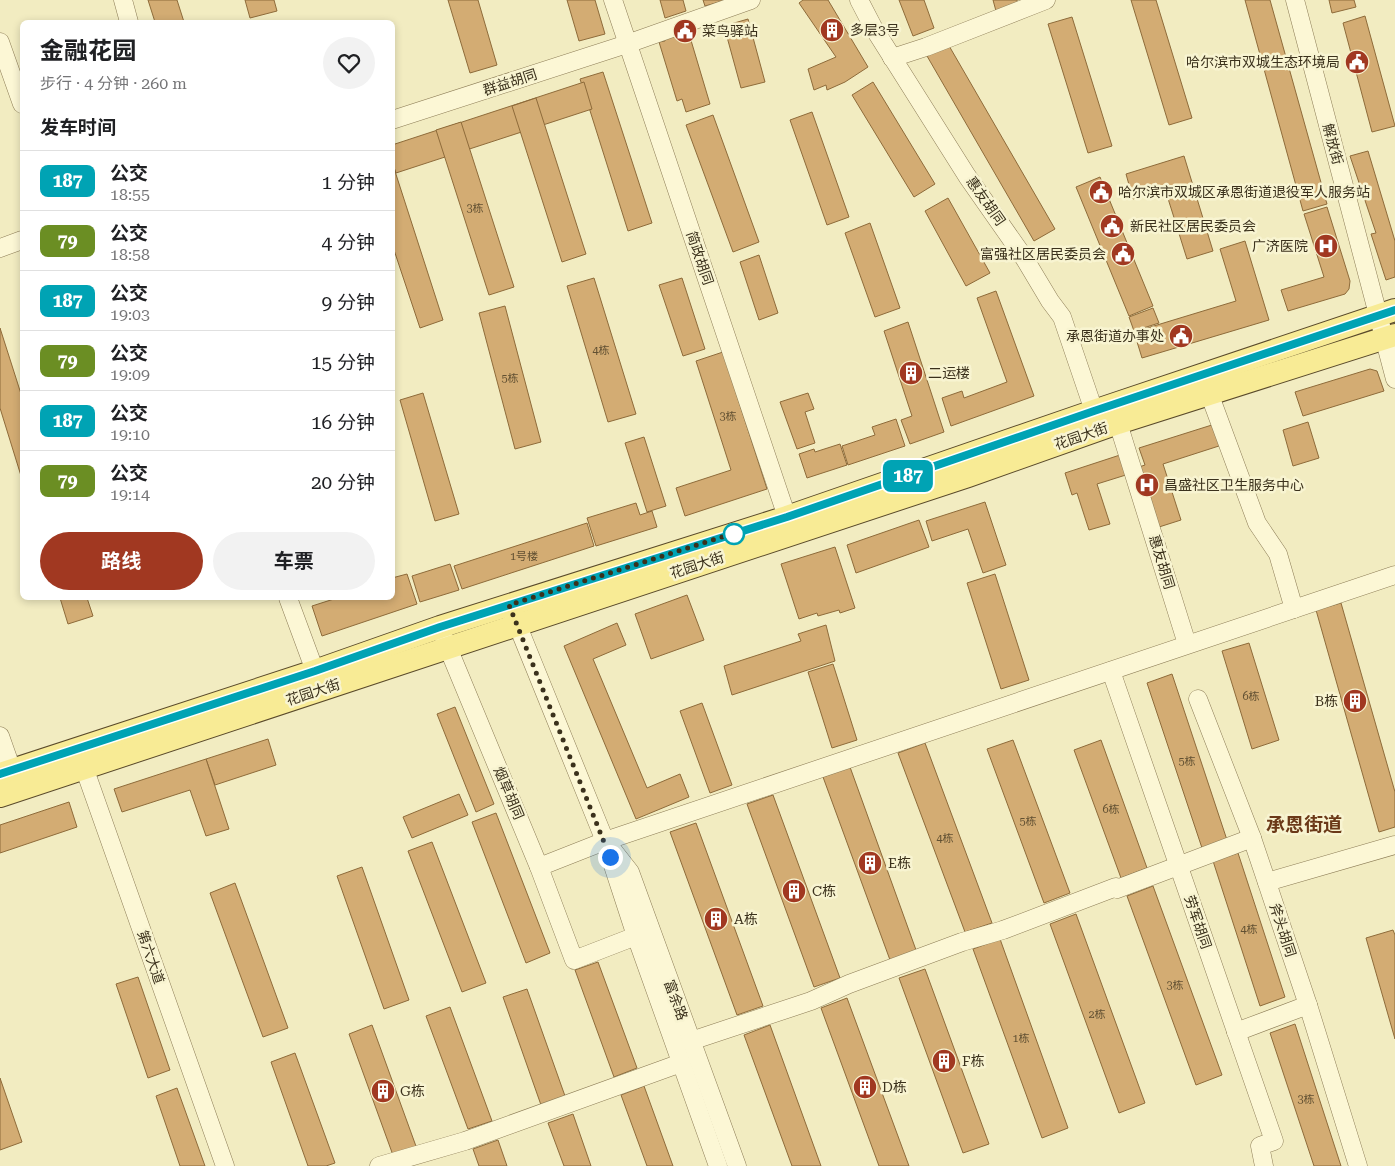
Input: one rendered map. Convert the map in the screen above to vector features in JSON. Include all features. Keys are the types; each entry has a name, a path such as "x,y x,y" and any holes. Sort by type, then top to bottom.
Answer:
{"main road":[{"name":"花园大街","path":"513,615 787,517 1386,313"},
{"name":"花园大街","path":"0,796 84,768 444,637 968,476 1118,423 1389,337"},
{"name":"花园大街","path":"6,772 77,747 315,671 444,637"}],"street":[{"path":"122,0 128,20"},
{"name":"简政胡同","path":"613,0 787,517"},
{"name":"群益胡同","path":"395,119 627,44 751,0"},
{"name":"惠友胡同","path":"859,0 872,27 967,176 1024,256 1062,317 1094,411"},
{"path":"892,58 926,47 1046,0"},
{"name":"解放街","path":"1295,0 1386,313 1395,379"},
{"path":"0,42 20,98"},
{"path":"0,248 20,241"},
{"path":"1210,393 1257,523 1278,554 1294,609"},
{"name":"惠友胡同","path":"1118,423 1187,644"},
{"path":"540,867 605,841 1395,575"},
{"path":"289,600 315,671"},
{"name":"富余路","path":"513,615 605,841 636,936 718,1166"},
{"name":"烟草胡同","path":"444,637 540,867 574,960 636,936"},
{"name":"劳军胡同","path":"1111,671 1274,1141 1260,1146 1264,1166"},
{"name":"斧头胡同","path":"1198,698 1252,838 1308,1005 1358,1166"},
{"path":"0,736 6,772"},
{"name":"第六大道","path":"77,747 225,1166"},
{"path":"691,1041 810,1001 849,984 962,942 1003,930 1252,838"},
{"name":"富余路","path":"605,841 630,872 737,1166"},
{"path":"1267,882 1395,845"},
{"path":"1236,1032 1308,1005"},
{"path":"379,1166 465,1141 681,1063"}],"building":[{"path":"148,0 177,0 183,20 154,20"},
{"path":"245,0 274,0 277,11 250,18"},
{"path":"448,0 478,0 497,65 470,73"},
{"path":"567,0 595,0 605,34 579,41"},
{"path":"660,0 683,0 686,11 665,18"},
{"path":"703,0 727,0 705,6"},
{"name":"多层3号","path":"803,0 828,0 868,67 845,82 827,90 826,85 814,90 808,69 836,57 799,3"},
{"path":"899,0 924,0 934,28 913,36"},
{"path":"993,0 1017,0 1018,4 996,11"},
{"path":"1131,0 1156,0 1192,118 1169,125"},
{"path":"1245,0 1270,0 1327,204 1303,211"},
{"path":"1329,0 1354,0 1356,7 1332,13"},
{"path":"1365,16 1395,126 1372,132 1343,23"},
{"path":"1072,17 1112,146 1088,153 1048,24"},
{"path":"748,19 765,82 741,88 724,26"},
{"path":"687,27 710,104 686,112 682,99 677,101 659,42 665,41 663,34"},
{"path":"948,44 1055,229 1034,241 927,56"},
{"path":"603,72 652,223 628,231 580,79"},
{"path":"584,82 592,109 396,173 395,144"},
{"path":"873,82 935,184 914,197 852,95"},
{"path":"536,98 586,254 562,262 512,106"},
{"path":"812,112 849,217 827,225 790,120"},
{"path":"713,115 759,242 733,252 686,125"},
{"path":"461,122 514,287 489,295 436,130"},
{"path":"1368,151 1395,241 1395,277 1386,280 1371,234 1376,233 1350,156"},
{"path":"1184,156 1213,251 1187,259 1165,189 1133,199 1126,174"},
{"path":"395,171 443,320 420,328 395,253"},
{"path":"1100,177 1153,306 1129,316 1076,187"},
{"path":"948,198 990,273 966,286 925,211"},
{"name":"广济医院","path":"1327,207 1350,281 1349,289 1345,294 1288,311 1281,290 1324,277 1304,214"},
{"path":"870,223 900,308 875,317 845,233"},
{"path":"1245,241 1269,320 1142,358 1134,332 1236,301 1220,249"},
{"path":"759,255 778,313 759,320 740,262"},
{"path":"594,278 636,414 608,422 567,286"},
{"path":"682,278 705,349 683,356 659,285"},
{"path":"996,291 1034,396 951,426 942,398 962,391 964,398 1007,382 977,298"},
{"path":"505,306 541,442 515,449 479,313"},
{"path":"1153,308 1159,323 1134,331 1129,317"},
{"name":"二运楼","path":"908,322 944,432 910,444 901,420 912,416 884,331"},
{"path":"0,328 20,391 20,473 0,408"},
{"path":"723,352 767,489 685,516 676,488 731,470 696,361"},
{"path":"1370,369 1377,371 1384,391 1303,416 1295,392"},
{"path":"423,393 459,514 435,521 400,400"},
{"path":"808,393 814,409 805,412 815,443 797,449 780,402"},
{"path":"896,419 905,446 848,465 842,446 875,435 872,427"},
{"path":"1308,422 1319,458 1293,466 1283,430"},
{"path":"1215,424 1222,445 1163,464 1181,520 1159,527 1139,467 1145,465 1139,448"},
{"path":"644,437 666,506 647,512 625,443"},
{"path":"840,444 847,465 807,478 799,454 814,449 815,452"},
{"path":"1123,454 1129,474 1097,484 1110,524 1089,530 1077,493 1072,495 1065,473"},
{"path":"985,502 1006,565 983,573 968,529 932,541 926,521"},
{"path":"636,503 640,515 652,511 657,527 596,546 587,518"},
{"path":"919,520 929,547 856,573 847,545"},
{"path":"587,523 594,546 462,589 454,566"},
{"path":"835,547 855,608 840,613 839,610 818,616 817,613 799,619 781,564"},
{"path":"450,564 459,590 420,602 412,576"},
{"path":"407,574 417,604 322,636 312,606 331,600 395,600 395,577"},
{"path":"995,574 1029,680 1001,689 967,583"},
{"path":"687,595 704,640 651,659 635,614"},
{"path":"61,600 88,600 93,616 68,624"},
{"name":"B栋","path":"1341,603 1395,792 1395,827 1379,832 1316,610"},
{"path":"617,623 626,645 593,659 647,788 680,774 689,797 636,819 564,646"},
{"path":"826,625 835,661 732,695 724,666 801,641 798,634"},
{"path":"1249,643 1279,740 1252,749 1222,651"},
{"path":"833,664 857,740 832,748 808,672"},
{"path":"1172,674 1227,840 1202,848 1147,683"},
{"path":"702,703 732,785 710,793 680,711"},
{"path":"455,707 494,804 476,812 437,714"},
{"path":"268,739 276,765 215,785 206,759"},
{"path":"1013,740 1070,893 1044,903 987,749"},
{"path":"1101,740 1147,868 1121,878 1074,750"},
{"path":"925,743 992,923 965,932 898,753"},
{"path":"206,759 229,829 206,836 190,790 122,812 114,789"},
{"name":"E栋","path":"850,767 916,950 890,960 823,777"},
{"path":"459,794 468,815 412,838 403,817"},
{"name":"C栋","path":"773,795 840,978 814,987 747,804"},
{"path":"69,802 77,827 0,853 0,825"},
{"path":"496,813 550,953 526,963 472,822"},
{"name":"A栋","path":"696,823 763,1006 737,1015 670,832"},
{"path":"432,842 486,983 462,992 408,851"},
{"path":"1238,853 1285,997 1260,1006 1213,861"},
{"path":"362,867 409,1000 384,1009 337,876"},
{"path":"235,883 288,1028 263,1037 210,893"},
{"path":"1153,886 1222,1075 1196,1085 1127,896"},
{"path":"1076,914 1145,1103 1119,1113 1050,924"},
{"path":"1393,930 1395,935 1395,1039 1366,938"},
{"path":"1000,939 1068,1128 1042,1138 973,949"},
{"path":"598,962 637,1068 614,1077 575,970"},
{"name":"F栋","path":"925,969 989,1144 963,1153 899,978"},
{"path":"138,977 170,1070 148,1078 116,984"},
{"path":"527,989 565,1096 541,1105 503,997"},
{"name":"D栋","path":"847,998 909,1166 879,1166 821,1008"},
{"path":"450,1007 492,1121 468,1129 426,1016"},
{"path":"1295,1024 1341,1166 1314,1166 1270,1033"},
{"name":"G栋","path":"372,1025 417,1149 394,1158 349,1034"},
{"path":"770,1025 821,1166 792,1166 744,1035"},
{"path":"295,1053 335,1163 326,1166 308,1166 271,1062"},
{"path":"0,1078 22,1142 0,1150"},
{"path":"644,1086 673,1166 647,1166 621,1095"},
{"path":"177,1088 205,1166 180,1166 156,1096"},
{"path":"573,1114 591,1166 564,1166 548,1123"},
{"path":"498,1140 507,1166 479,1166 473,1149"}],"bus line":[{"name":"187","path":"0,774 77,747 315,671 440,627 787,517 1395,310"}],"place":[{"name":"多层3号","path":"832,30"},
{"name":"菜鸟驿站","path":"685,31"},
{"name":"哈尔滨市双城生态环境局","path":"1357,62"},
{"name":"哈尔滨市双城区承恩街道退役军人服务站","path":"1101,192"},
{"name":"新民社区居民委员会","path":"1112,226"},
{"name":"广济医院","path":"1326,246"},
{"name":"富强社区居民委员会","path":"1123,254"},
{"name":"承恩街道办事处","path":"1181,336"},
{"name":"二运楼","path":"911,373"},
{"name":"昌盛社区卫生服务中心","path":"1147,485"},
{"name":"B栋","path":"1355,701"},
{"name":"E栋","path":"870,863"},
{"name":"C栋","path":"794,891"},
{"name":"A栋","path":"716,919"},
{"name":"F栋","path":"944,1061"},
{"name":"D栋","path":"865,1087"},
{"name":"G栋","path":"383,1091"}],"district":[{"name":"承恩街道","path":"1304,824"}],"route":[{"path":"610,857 509,605 738,532 734,534"}]}
